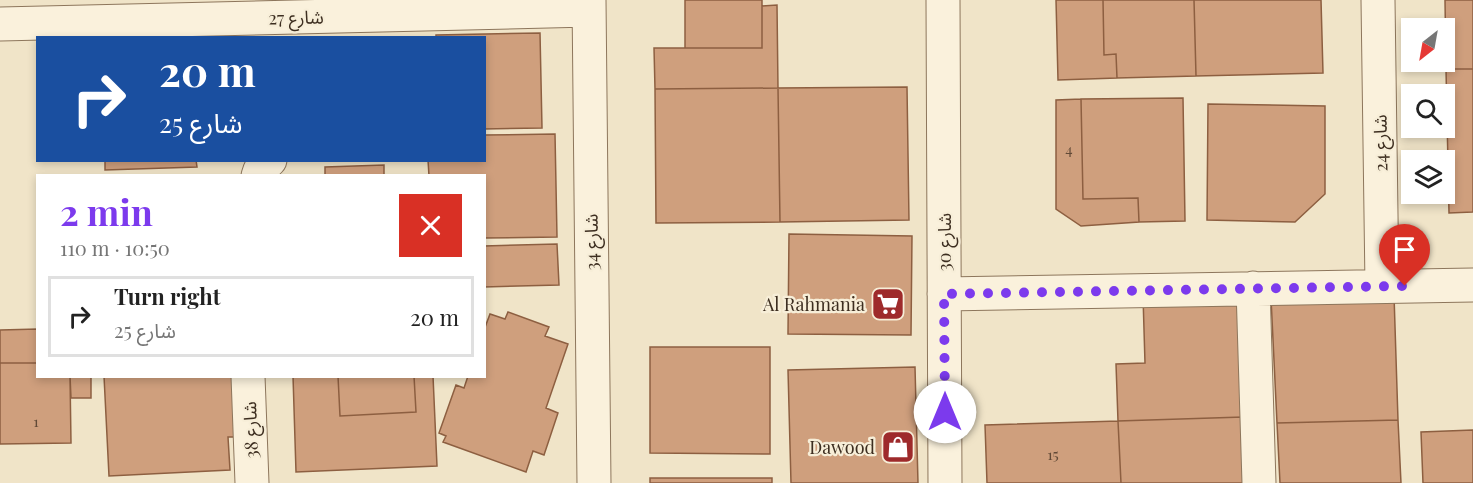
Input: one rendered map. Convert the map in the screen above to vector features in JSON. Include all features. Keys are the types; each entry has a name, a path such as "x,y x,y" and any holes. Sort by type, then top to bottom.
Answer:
{"street":[{"name":"شارع 30","path":"943,0 945,483"},
{"name":"شارع 24","path":"1378,0 1382,286"},
{"name":"شارع 27","path":"1,18 277,9 371,26 589,5"},
{"name":"شارع 34","path":"589,5 594,483"},
{"path":"259,174 268,162"},
{"path":"944,294 1473,285"},
{"path":"1253,288 1259,483"},
{"name":"شارع 38","path":"248,378 252,483"}],"building":[{"path":"685,0 762,0 762,48 685,48"},
{"path":"1056,0 1103,0 1104,55 1116,54 1117,78 1058,80"},
{"path":"1103,0 1194,0 1196,76 1117,78 1116,54 1104,55"},
{"path":"1194,0 1321,0 1323,73 1196,76"},
{"path":"1445,0 1473,0 1473,69 1455,69 1455,18 1445,18"},
{"path":"777,5 778,88 655,89 654,48 762,48 762,6"},
{"path":"540,33 542,128 486,129 486,36 436,35"},
{"path":"1455,69 1473,69 1473,212 1449,213 1449,204 1455,204 1455,150 1448,150 1447,138 1455,138 1455,84 1446,84 1446,72 1455,72"},
{"path":"907,87 909,220 780,222 778,88"},
{"path":"778,88 780,222 656,223 655,89"},
{"path":"1183,98 1185,221 1139,222 1138,198 1083,199 1081,99"},
{"path":"1081,99 1083,199 1138,198 1139,222 1081,226 1056,209 1056,100"},
{"path":"1208,104 1325,106 1325,194 1295,222 1207,220"},
{"path":"555,134 557,237 486,238 486,174 429,174 428,162 486,162 486,135"},
{"path":"105,162 196,162 197,167 105,170"},
{"path":"384,165 384,174 325,174 325,167"},
{"path":"789,234 912,236 911,335 788,334"},
{"path":"557,244 559,285 486,287 486,246"},
{"path":"1239,293 1243,417 1118,421 1116,364 1145,363 1143,296"},
{"path":"1394,295 1398,420 1277,423 1271,298"},
{"path":"508,312 549,327 545,336 568,344 546,408 558,413 544,455 533,451 526,472 443,442 446,436 439,433 456,385 464,388 467,378 486,378 486,325 490,314 505,319"},
{"path":"36,329 36,363 0,363 0,330"},
{"path":"650,347 770,347 770,454 650,453"},
{"path":"0,363 36,363 36,378 70,378 71,443 0,444"},
{"path":"915,367 918,483 791,483 788,370"},
{"path":"70,378 91,378 91,398 71,398"},
{"path":"104,378 233,378 236,437 228,437 230,470 109,476"},
{"path":"293,378 338,378 340,416 416,412 414,378 433,378 437,466 296,472"},
{"path":"338,378 414,378 416,412 340,416"},
{"path":"1243,417 1246,483 1121,483 1118,421"},
{"path":"1398,420 1401,483 1280,483 1277,423"},
{"path":"1118,421 1121,483 987,483 985,425"},
{"path":"1473,430 1473,483 1423,483 1421,432"},
{"path":"650,478 772,478 772,483 650,483"}],"place":[{"name":"Al Rahmania","path":"888,304"},
{"name":"Dawood","path":"898,447"}],"route":[{"path":"945,412 944,294 1405,286"}]}
